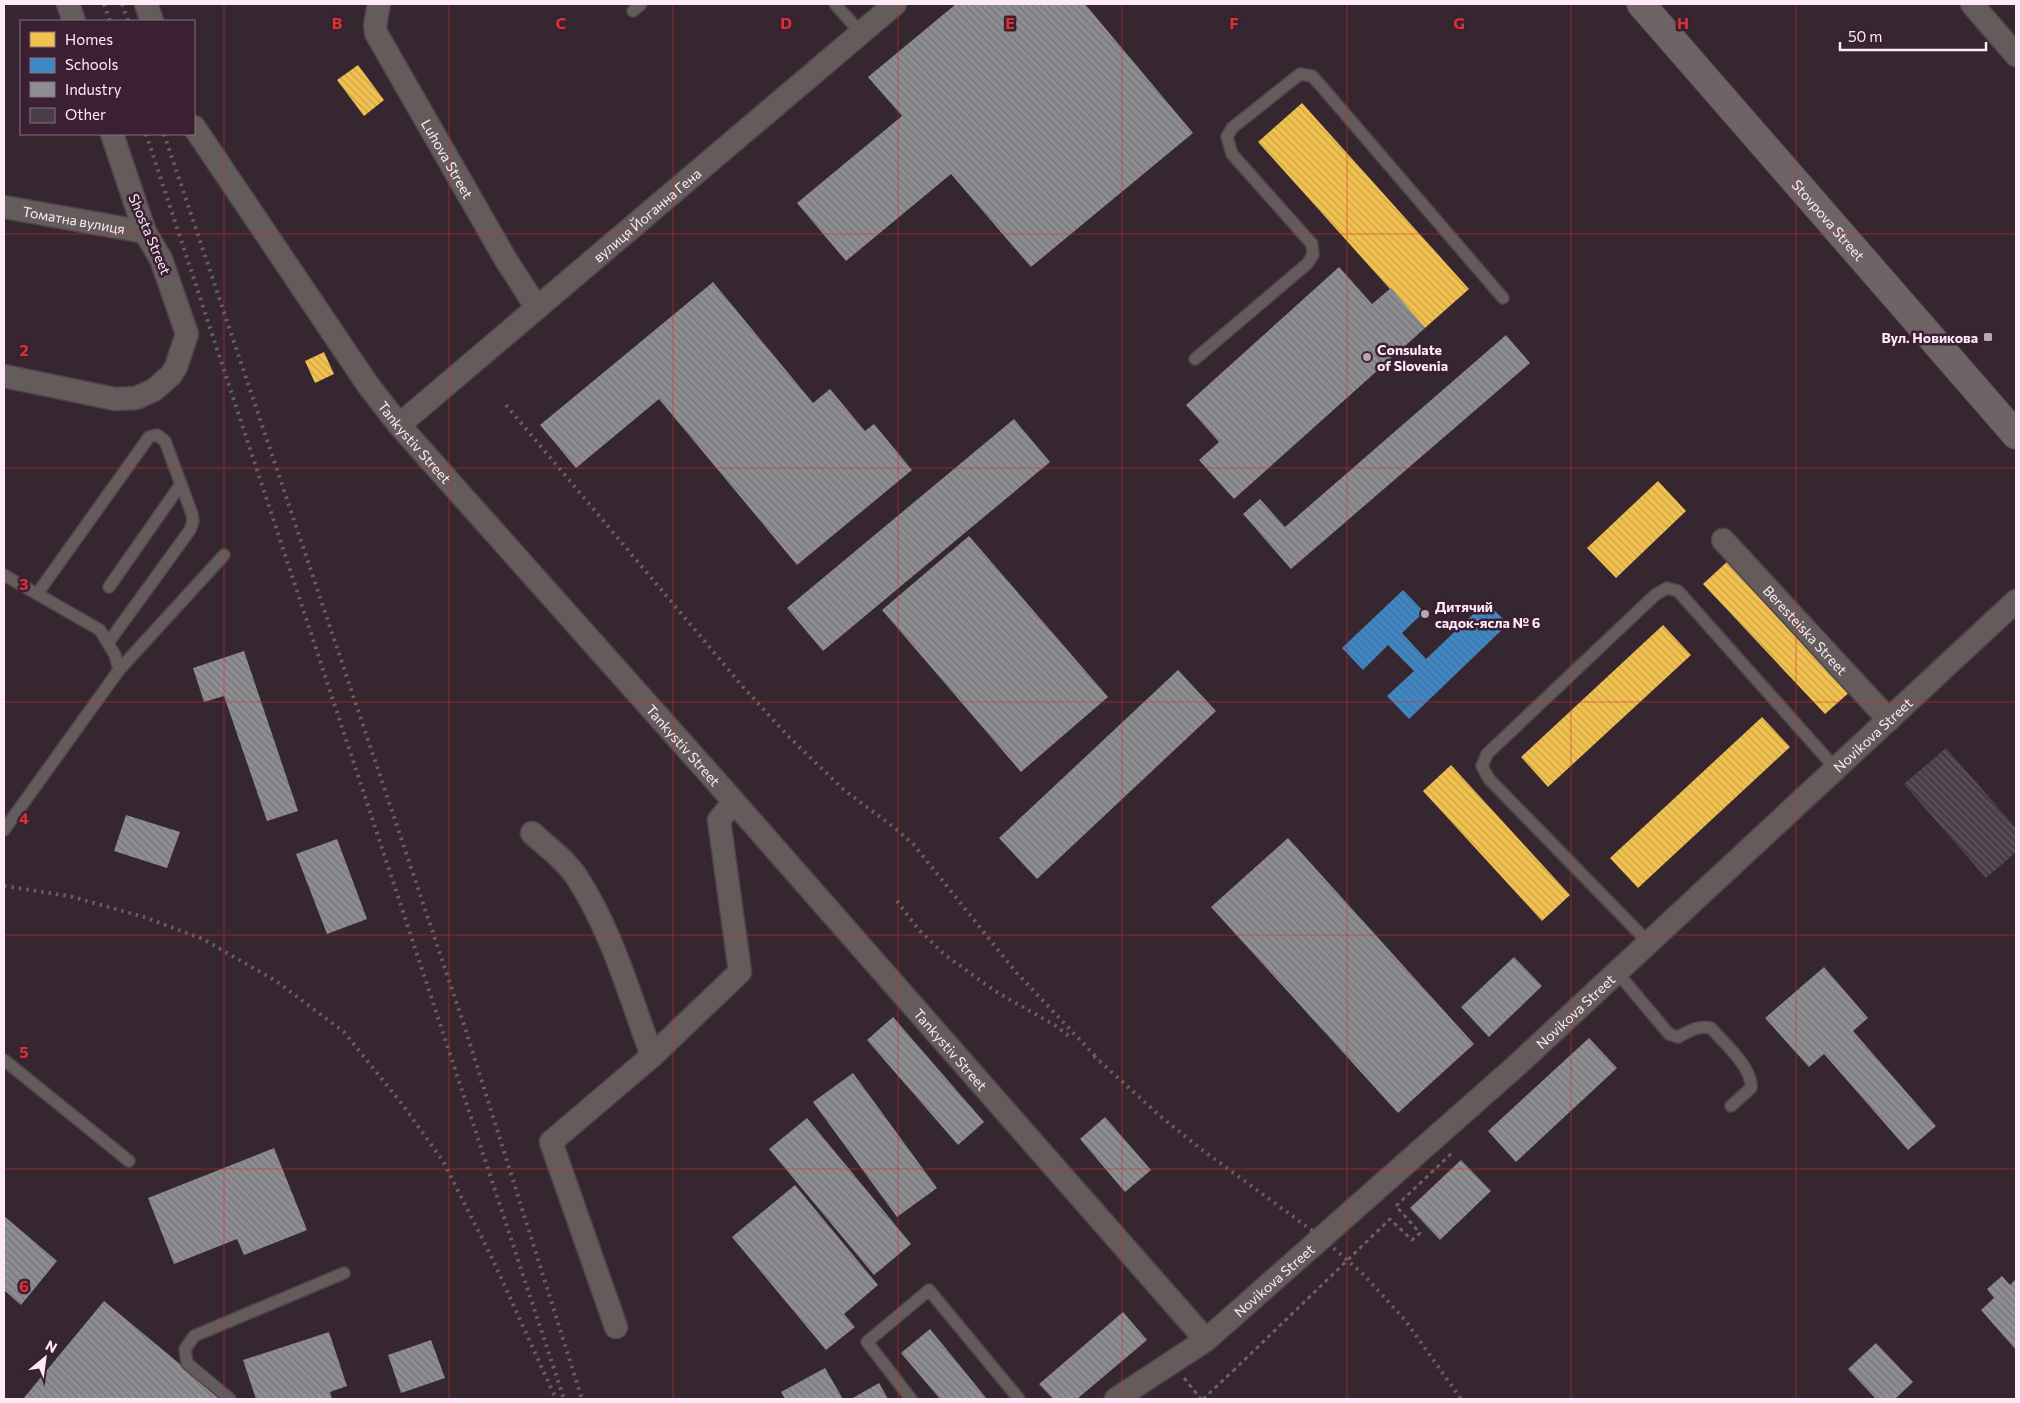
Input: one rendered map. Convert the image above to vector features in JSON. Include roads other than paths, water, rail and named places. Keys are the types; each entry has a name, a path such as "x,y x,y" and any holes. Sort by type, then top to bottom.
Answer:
{"main road":[{"name":"Stovpova Street","path":"1641,4 2016,435"}],"street":[{"path":"68,4 74,20"},
{"path":"146,4 152,20"},
{"name":"Luhova Street","path":"379,4 375,26 376,33 506,260 537,308"},
{"name":"вулиця Йоганна Гена","path":"399,425 895,4"},
{"path":"1972,4 2016,55"},
{"name":"Tankystiv Street","path":"195,128 368,385 399,425 734,802 1206,1340"},
{"name":"Shosta Street","path":"4,376 115,400 136,398 154,390 171,375 184,346 187,334 162,259 145,232 112,135"},
{"name":"Томатна вулиця","path":"4,207 145,232"},
{"name":"Beresteiska Street","path":"1723,540 1889,720"},
{"name":"Novikova Street","path":"1116,1399 1206,1340 1516,1066 2016,601"},
{"path":"616,1327 551,1142 652,1056 740,972 719,820 734,802"},
{"path":"532,833 577,877 595,910 617,960 652,1056"}],"lane":[{"path":"835,4 862,33"},
{"path":"1195,360 1307,264 1313,255 1312,244 1232,154 1227,137 1232,128 1300,74 1312,76 1322,87 1503,298"},
{"path":"37,594 149,437 157,435 165,441 193,521 190,530 108,644"},
{"path":"109,587 181,484"},
{"path":"4,830 119,670 224,555"},
{"path":"4,575 100,630 115,655 119,670"},
{"path":"1649,943 1489,779 1482,766 1487,754 1655,594 1667,588 1678,591 1836,769"},
{"path":"1617,972 1669,1034 1678,1038 1692,1029 1704,1026 1711,1028 1747,1070 1751,1080 1750,1088 1731,1106"},
{"path":"4,1060 129,1161"},
{"path":"230,1399 187,1363 185,1349 194,1336 344,1273"},
{"path":"911,1399 867,1342 929,1290 1019,1399"}],"railway":[{"path":"104,4 110,20"},
{"path":"122,4 128,20"},
{"path":"146,135 564,1399"},
{"path":"164,135 465,1028 582,1399"},
{"path":"506,405 743,687 789,737 844,790 895,828 914,845 1014,970 1099,1060"},
{"path":"4,886 69,896 144,917 203,939 276,981 344,1032 402,1104 443,1161 493,1260 556,1399"},
{"path":"897,901 918,929 945,955 995,991 1056,1026 1070,1037"},
{"path":"1094,1056 1160,1116 1201,1149 1321,1237 1364,1275 1405,1320 1461,1399"}],"place":[{"name":"Вул. Новикова","path":"1988,337"},
{"name":"Consulate of Slovenia","path":"1367,357"},
{"name":"Дитячий садок-ясла № 6","path":"1425,614"}]}
